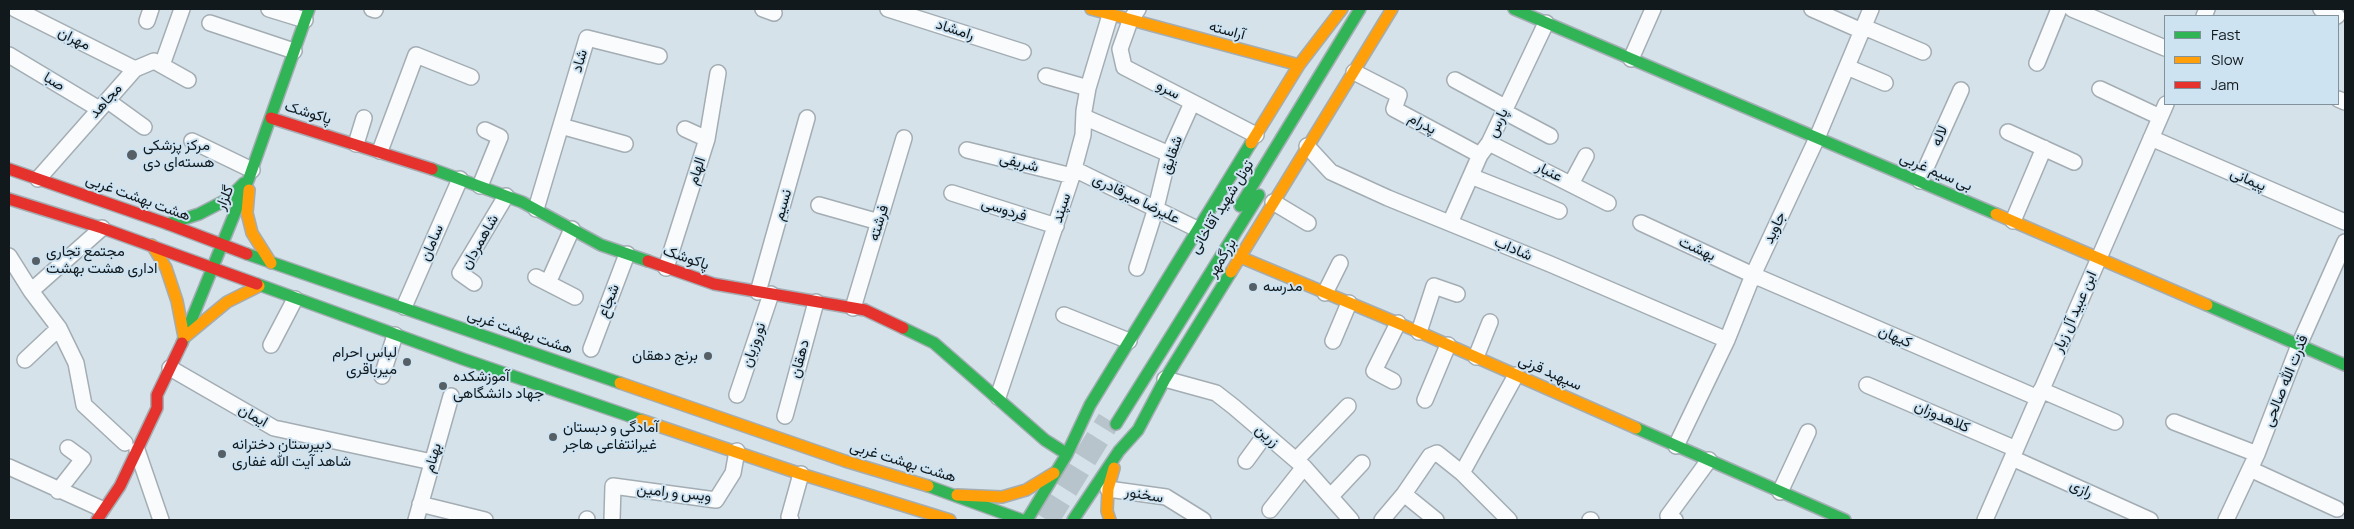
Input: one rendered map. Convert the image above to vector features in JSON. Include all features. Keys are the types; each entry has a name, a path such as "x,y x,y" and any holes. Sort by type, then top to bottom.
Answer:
{"main road":[{"name":"آراسته","path":"1091,9 1110,15 1134,15 1298,65"},
{"path":"1027,520 1058,471 1090,404 1298,65 1342,9"},
{"name":"تونل شهید آقاخانی","path":"1112,426 1360,9"},
{"name":"بزرگمهر","path":"1073,520 1120,451 1138,430 1165,379 1392,9"},
{"name":"بی سیم غربی","path":"1514,9 2013,220 2345,365"},
{"name":"گلزار","path":"100,515 120,486 128,445 157,408 157,395 184,338 251,174 307,14"},
{"name":"بزرگمهر","path":"1112,426 1331,79"},
{"name":"پاکوشک","path":"271,118 380,151 480,186 536,209 601,245 714,284 865,310 934,344 998,397 1045,440 1067,454"},
{"name":"هشت بهشت غربی","path":"9,168 168,224 222,246 836,457 957,495 1022,520"},
{"path":"168,224 199,214 228,199 251,174"},
{"path":"251,174 247,213 252,233 271,263"},
{"path":"9,199 102,228 395,335 801,474 949,520"},
{"path":"152,246 166,268 175,293 184,338 227,302 259,286"},
{"name":"سپهبد قرنی","path":"1240,257 1420,332 1709,460 1780,492 1823,516 1845,520"},
{"path":"145,402 157,395"},
{"path":"1090,404 1091,414 1095,423"},
{"path":"1112,426 1129,435 1138,430"},
{"path":"1110,520 1107,511 1108,489 1120,451"},
{"path":"957,495 1002,497 1026,490 1058,471"},
{"path":"100,515 108,480"}],"street":[{"name":"مهران","path":"15,9 135,69"},
{"path":"162,65 182,9"},
{"path":"269,9 307,14"},
{"name":"رامشاد","path":"888,9 1022,52"},
{"path":"1631,59 1653,9"},
{"path":"1812,9 1923,52"},
{"name":"جاوید","path":"1676,446 1727,340 1753,275 1817,138 1871,9"},
{"path":"2037,63 2059,9"},
{"path":"2072,9 2164,48"},
{"path":"2320,9 2335,15"},
{"name":"سپند","path":"998,397 1073,173 1083,135 1088,88 1110,15"},
{"name":"سرو","path":"1134,15 1120,49 1124,67 1256,135"},
{"path":"210,23 294,52"},
{"name":"پارس","path":"1450,223 1546,23"},
{"name":"شاد","path":"536,209 587,38 658,56"},
{"name":"صبا","path":"9,55 144,127"},
{"path":"380,151 416,55 471,77"},
{"path":"135,69 154,61 188,80"},
{"path":"1847,67 1885,83"},
{"name":"مجاهد","path":"38,179 135,69"},
{"name":"پدرام","path":"1354,72 1399,95 1394,109 1485,149"},
{"name":"الهام","path":"666,268 707,139 718,73"},
{"path":"1046,76 1088,88"},
{"path":"1455,80 1550,136"},
{"path":"2100,89 2163,110"},
{"name":"لاله","path":"1920,181 1961,90"},
{"name":"شقایق","path":"1137,268 1156,208 1169,154 1192,103"},
{"name":"ابن عبید آل زیار","path":"1985,520 2163,110"},
{"path":"1084,117 1169,154"},
{"path":"356,144 364,118"},
{"name":"نسیم","path":"765,293 808,118"},
{"path":"561,126 625,144"},
{"path":"685,129 707,139"},
{"path":"480,186 500,137 485,130"},
{"path":"2008,132 2074,162"},
{"name":"فرشته","path":"853,308 904,138"},
{"name":"پیمانی","path":"2151,138 2345,222"},
{"path":"192,141 251,174"},
{"name":"شاداب","path":"1307,146 1330,172 1727,340"},
{"path":"2013,220 2044,148"},
{"name":"عنبار","path":"1485,149 1571,184 1608,203"},
{"name":"شریفی","path":"967,150 1073,173"},
{"path":"1571,184 1586,156"},
{"name":"علیرضا میرقادری","path":"1073,173 1156,208 1198,230"},
{"path":"1473,176 1560,211"},
{"name":"سامان","path":"404,307 460,179"},
{"name":"فردوسی","path":"952,193 1056,226"},
{"name":"شاهمردان","path":"474,283 460,273 506,196"},
{"path":"1273,202 1308,223"},
{"path":"820,205 879,222"},
{"name":"بهشت","path":"1641,224 1753,275"},
{"path":"31,291 102,228"},
{"path":"572,229 542,280 575,297"},
{"name":"قدرت الله صالحی","path":"2226,520 2257,454 2299,345 2345,242"},
{"name":"شجاع","path":"591,348 627,254"},
{"path":"9,256 31,291 59,328 76,363 84,405 128,445 161,520"},
{"path":"1325,293 1340,263"},
{"name":"کیهان","path":"1753,275 2040,394 2115,422"},
{"path":"1420,332 1434,286 1457,294"},
{"name":"نوروزیان","path":"737,396 765,293"},
{"path":"271,345 294,299"},
{"name":"دهقان","path":"785,416 816,302"},
{"path":"1333,341 1349,303"},
{"path":"1064,315 1129,341"},
{"path":"1476,357 1490,322"},
{"path":"1393,381 1374,371 1398,323"},
{"path":"25,360 59,328"},
{"path":"382,376 395,335"},
{"path":"1426,400 1448,345"},
{"name":"ایمان","path":"170,368 274,428 432,462"},
{"path":"1462,473 1516,375"},
{"name":"زرین","path":"1165,379 1216,393 1300,464 1351,520"},
{"name":"کلاهدوزان","path":"1868,385 2014,454"},
{"name":"بهنام","path":"416,520 451,396"},
{"path":"1270,510 1300,464 1348,406"},
{"path":"2174,422 2257,454"},
{"path":"1780,492 1808,432"},
{"path":"1246,460 1265,435"},
{"path":"58,491 84,459 68,448"},
{"name":"ویس و رامین","path":"612,520 613,486 716,500 733,473 737,452"},
{"path":"1382,520 1404,494 1430,456 1438,453 1462,473 1509,520"},
{"name":"رازی","path":"2014,454 2150,520"},
{"path":"1676,520 1668,516 1709,460"},
{"path":"1331,496 1362,463"},
{"path":"9,467 58,491 100,515"},
{"path":"2250,469 2337,509"},
{"path":"787,519 801,474"},
{"name":"سخنور","path":"1108,489 1166,497 1203,520"},
{"path":"1404,494 1436,520"},
{"path":"420,504 485,520"}],"tunnel":[{"path":"1047,520 1109,420"}],"traffic: fast":[{"path":"182,343 249,178 309,9"},
{"path":"1240,206 1360,9"},
{"path":"1514,9 1996,214"},
{"path":"1027,520 1067,454 1090,405 1251,143"},
{"path":"432,169 522,202 601,245 648,261"},
{"path":"168,224 199,214 228,199 244,183"},
{"path":"1116,424 1259,195"},
{"path":"247,254 620,383"},
{"path":"1073,520 1119,451 1138,430 1165,379 1231,272"},
{"path":"257,284 463,359 641,420"},
{"path":"2207,305 2345,365"},
{"path":"903,328 934,343 1045,440 1067,454"},
{"path":"1636,428 1845,520"},
{"path":"928,486 1022,520"}],"traffic: slow":[{"path":"1091,9 1299,65"},
{"path":"1251,143 1299,65 1342,9"},
{"path":"1231,272 1392,9"},
{"path":"249,190 247,213 252,233 271,263"},
{"path":"1996,214 2207,305"},
{"path":"152,245 166,268 177,301 184,337"},
{"path":"1240,257 1419,332 1636,428"},
{"path":"186,336 227,302 259,286"},
{"path":"620,383 845,461 928,486"},
{"path":"641,420 801,474 950,520"},
{"path":"1110,520 1107,511 1108,489 1114,468"},
{"path":"957,495 1002,497 1026,490 1054,473"}],"traffic: jam":[{"path":"271,118 432,169"},
{"path":"9,169 168,224 247,254"},
{"path":"9,199 102,228 257,284"},
{"path":"648,261 714,284 865,310 903,328"},
{"path":"97,520 120,486 157,408 157,395 182,343"}],"place":[{"name":"مرکز پزشکی هسته‌ای دی","path":"132,155"},
{"name":"مجتمع تجاری اداری هشت بهشت","path":"36,261"},
{"name":"مدرسه","path":"1253,287"},
{"name":"برنج دهقان","path":"708,356"},
{"name":"لباس احرام میرباقری","path":"407,362"},
{"name":"آموزشکده جهاد دانشگاهی","path":"443,386"},
{"name":"آمادگی و دبستان غیرانتفاعی هاجر","path":"553,437"},
{"name":"دبیرستان دخترانه شاهد آیت الله غفاری","path":"222,454"}]}
